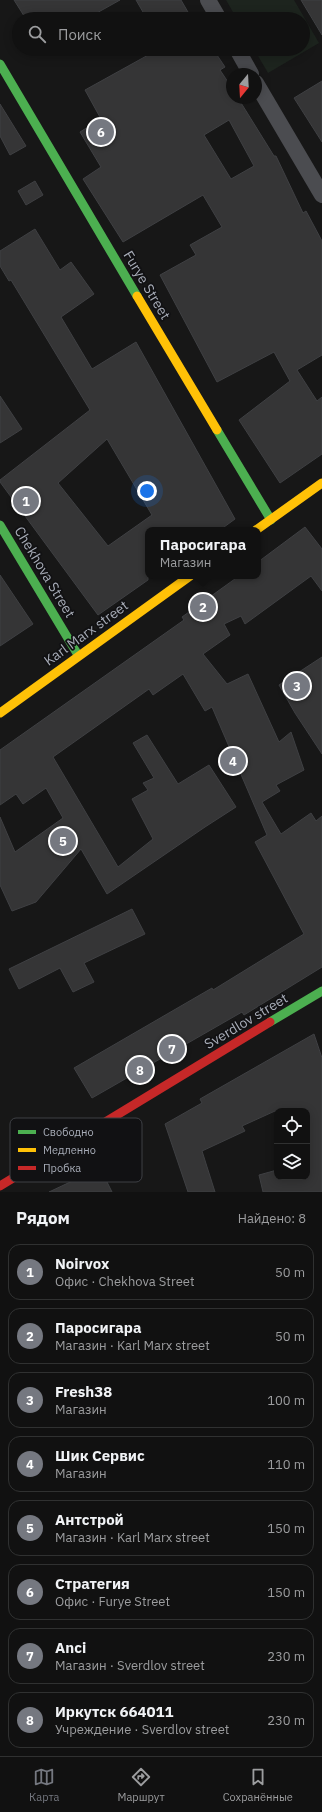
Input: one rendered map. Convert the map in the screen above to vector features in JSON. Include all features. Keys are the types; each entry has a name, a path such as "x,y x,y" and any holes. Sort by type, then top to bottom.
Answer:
{"street":[{"path":"208,0 215,12"},
{"path":"241,56 248,68"},
{"name":"Furye Street","path":"0,64 271,520"},
{"path":"262,93 322,196"},
{"path":"260,527 322,483"},
{"name":"Chekhova Street","path":"0,525 78,655"},
{"name":"Karl Marx street","path":"0,713 78,655 186,579"},
{"name":"Sverdlov street","path":"112,1118 322,991"},
{"name":"Sverdlov street","path":"0,1186 10,1180"}],"shaded area":[{"path":"226,0 294,0 301,12 233,12"},
{"path":"310,28 319,43 310,48"},
{"path":"258,56 297,56 268,73"}],"building":[{"path":"14,0 120,0 99,12 22,12"},
{"path":"136,0 181,0 188,12 143,12"},
{"path":"301,0 322,0 322,35 310,15 310,12 308,12"},
{"path":"146,56 218,56 225,67 220,70 226,79 226,104 242,104 274,156 276,156 303,213 306,211 322,241 322,355 297,370 317,401 322,397 322,454 280,483 239,420 290,381 274,352 217,382 160,275 196,255 190,245 222,227 203,195 123,242 83,179 101,167 80,132 101,119 85,90","holes":["229,120 254,166 231,179 204,135"]},
{"path":"322,81 322,142 294,98"},
{"path":"0,104 26,146 10,155 0,136"},
{"path":"35,181 43,195 26,205 18,191"},
{"path":"35,229 60,270 71,262 94,294 61,317 92,369 136,342 235,519 224,527 145,527 145,579 148,580 98,615 0,482 0,480 90,410 11,280 9,281 0,266 0,251","holes":["107,439 152,515 108,546 58,483"]},
{"path":"0,396 22,429 0,443"},
{"path":"305,527 322,549 322,591 311,576 245,624 241,616 224,624 230,635 203,654 227,684 248,674 279,742 291,732 304,770 276,785 280,791 262,802 281,834 311,813 316,821 322,816 322,967 244,1015 242,1012 92,1098 74,1068 212,988 213,990 304,934 255,842 267,835 212,707 205,711 183,674 153,695 149,689 53,757 118,867 153,839 132,799 148,790 143,783 154,778 133,743 147,735 178,784 209,765 236,807 107,894 81,849 36,902 12,911 0,885 0,817 15,852 63,818 46,788 23,804 16,794 0,805 0,750 184,620 182,617 235,579 261,579 261,560"},
{"path":"0,575 33,624 0,646"},
{"path":"322,657 322,754 295,713 279,685"},
{"path":"132,909 145,934 84,963 94,982 73,992 60,968 19,989 9,969"},
{"path":"314,1034 322,1058 322,1192 263,1192 259,1175 274,1171 274,1180 310,1180 310,1108 274,1108 274,1111 242,1126 245,1131 202,1151 215,1192 188,1192 165,1124 202,1103 200,1099"},
{"path":"70,1182 107,1182 112,1192 49,1192"}],"traffic: fast":[{"path":"0,64 137,296"},
{"path":"217,430 271,520"},
{"path":"0,525 78,655"},
{"path":"270,1022 322,991"}],"traffic: slow":[{"path":"137,296 217,430"},
{"path":"260,527 322,483"},
{"path":"0,713 186,579"}],"traffic: jam":[{"path":"112,1118 270,1022"},
{"path":"0,1186 10,1180"}],"place":[{"name":"Стратегия","path":"101,132"},
{"name":"Noirvox","path":"26,501"},
{"name":"Паросигара","path":"203,607"},
{"name":"Fresh38","path":"297,686"},
{"name":"Шик Сервис","path":"233,761"},
{"name":"Антстрой","path":"63,841"},
{"name":"Anci","path":"172,1049"},
{"name":"Иркутск 664011","path":"140,1070"}]}
